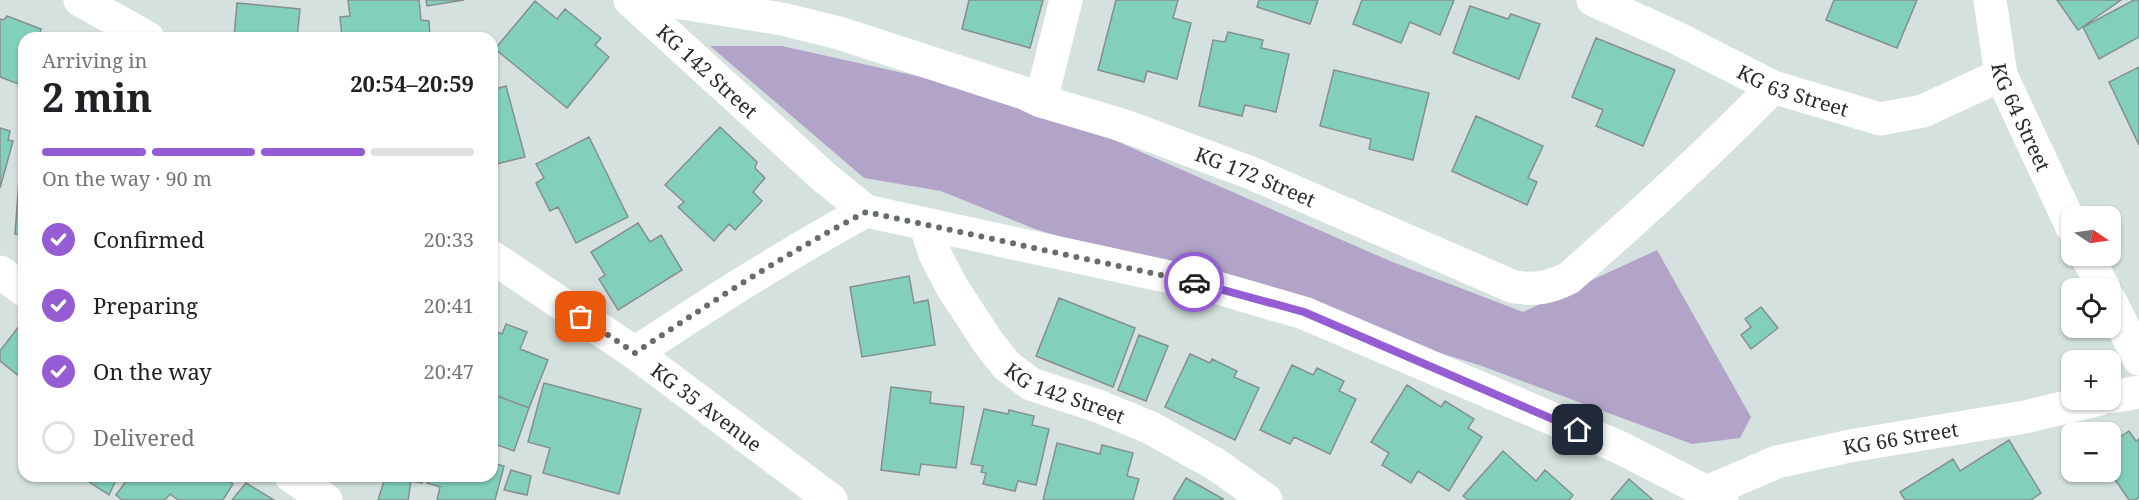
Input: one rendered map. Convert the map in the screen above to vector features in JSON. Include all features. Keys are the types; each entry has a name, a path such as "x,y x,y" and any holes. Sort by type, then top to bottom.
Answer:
{"street":[{"path":"80,0 137,32"},
{"name":"KG 142 Street","path":"630,0 824,177 866,212"},
{"name":"KG 172 Street","path":"663,0 782,20 838,33 1002,86 1041,101 1125,126 1251,173 1514,287 1535,290 1553,286 1569,278 1732,129 1773,87"},
{"path":"1041,101 1066,0"},
{"name":"KG 63 Street","path":"1593,0 1773,87 1880,119 1923,111 2001,75"},
{"name":"KG 64 Street","path":"1990,0 2001,75 2062,206"},
{"path":"635,353 814,239 866,212 1211,286 1304,312 1621,448 1714,496"},
{"name":"KG 142 Street","path":"925,224 934,254 952,287 988,342 1007,366 1031,384 1098,406 1151,428 1217,465 1266,500"},
{"name":"KG 35 Avenue","path":"498,261 635,353 831,500"},
{"path":"0,272 18,286"},
{"path":"2121,322 2139,359"},
{"path":"2121,395 2139,392"},
{"name":"KG 66 Street","path":"1714,496 1778,462 1850,446 2025,417 2061,408"},
{"path":"300,482 326,500"}],"shaded area":[{"path":"710,46 782,46 1020,99 1390,261 1523,312 1657,250 1751,417 1740,438 1692,444 1479,365 1035,229 941,191 864,178"}],"building":[{"path":"348,0 419,0 421,20 429,21 430,32 341,32 340,17 350,16"},
{"path":"426,0 464,0 427,6"},
{"path":"969,0 1043,0 1030,48 962,29"},
{"path":"1116,0 1178,0 1173,18 1191,23 1177,79 1147,71 1144,82 1098,70"},
{"path":"1259,0 1318,0 1310,24 1257,7"},
{"path":"1362,0 1454,0 1440,35 1410,22 1401,43 1353,24"},
{"path":"1834,0 1917,0 1897,48 1826,20"},
{"path":"2057,0 2121,0 2078,30"},
{"path":"2134,0 2139,0 2139,37 2099,59 2083,27"},
{"path":"535,1 557,19 565,9 601,38 595,45 609,57 567,108 498,51 498,45"},
{"path":"237,3 300,9 298,32 235,32"},
{"path":"1470,6 1508,19 1511,14 1540,24 1519,79 1453,53"},
{"path":"7,16 41,29 40,32 18,32 18,84 0,77 0,19 4,20"},
{"path":"1228,32 1263,40 1261,48 1289,54 1276,112 1245,105 1242,116 1199,106 1213,40 1225,42"},
{"path":"1596,38 1675,70 1643,146 1596,126 1603,110 1572,97"},
{"path":"2139,67 2139,145 2109,82"},
{"path":"1334,70 1429,93 1413,160 1369,149 1371,139 1320,126"},
{"path":"506,86 525,157 498,164 498,88"},
{"path":"1476,116 1543,146 1528,178 1537,182 1527,205 1452,171"},
{"path":"720,127 757,162 755,168 765,178 753,192 762,201 735,230 729,224 714,241 678,207 684,202 665,185"},
{"path":"0,128 10,131 8,140 13,141 0,188"},
{"path":"589,137 628,217 576,243 558,207 550,211 536,183 544,178 536,164"},
{"path":"18,194 18,234 15,234"},
{"path":"638,223 650,242 661,235 682,270 618,310 599,279 605,275 591,252"},
{"path":"909,276 914,303 928,300 935,345 862,357 850,287"},
{"path":"1059,298 1135,328 1113,387 1036,356"},
{"path":"1761,307 1778,328 1751,349 1741,335 1751,327 1745,319"},
{"path":"506,324 527,332 520,349 548,360 529,408 498,396 498,332 502,334"},
{"path":"18,328 18,375 0,361 0,351"},
{"path":"1139,335 1168,346 1146,401 1118,390"},
{"path":"1190,354 1210,363 1212,359 1237,371 1234,377 1259,388 1235,440 1165,407"},
{"path":"1292,365 1313,375 1317,368 1344,381 1339,391 1356,399 1330,454 1294,437 1290,444 1260,430"},
{"path":"544,383 641,409 619,494 543,473 550,448 528,442"},
{"path":"1407,385 1441,407 1445,401 1474,419 1468,428 1482,437 1449,491 1418,471 1411,483 1382,465 1389,453 1371,442"},
{"path":"891,387 931,392 930,403 964,407 956,468 921,464 919,475 881,470"},
{"path":"498,396 529,408 514,451 498,445"},
{"path":"984,409 1008,414 1009,410 1034,416 1032,425 1049,429 1036,485 1018,481 1015,491 983,484 986,473 981,472 983,466 971,464"},
{"path":"2129,431 2136,441 2139,439 2139,497 2135,500 2129,500 2117,482 2121,482 2121,436"},
{"path":"2009,440 2041,493 2031,500 1905,500 1900,492 1953,459 1960,471"},
{"path":"1057,443 1100,454 1102,445 1133,453 1127,476 1139,479 1133,500 1043,500"},
{"path":"1503,451 1536,481 1545,470 1573,495 1569,500 1468,500 1463,496"},
{"path":"498,464 504,466 495,500 437,500 440,487 427,483 498,482"},
{"path":"511,470 531,476 527,495 504,490"},
{"path":"1186,478 1223,499 1173,500"},
{"path":"1629,479 1653,500 1611,500"},
{"path":"89,482 115,482 109,495"},
{"path":"126,482 230,482 233,484 223,500 178,500 170,494 165,500 122,500 116,495"},
{"path":"384,482 411,482 408,500 378,500"},
{"path":"246,483 274,500 232,500"}],"way so far":[{"path":"581,317 635,353 718,297 814,239 866,212 1194,282"}],"route":[{"path":"1194,282 1304,312 1578,430"}]}
